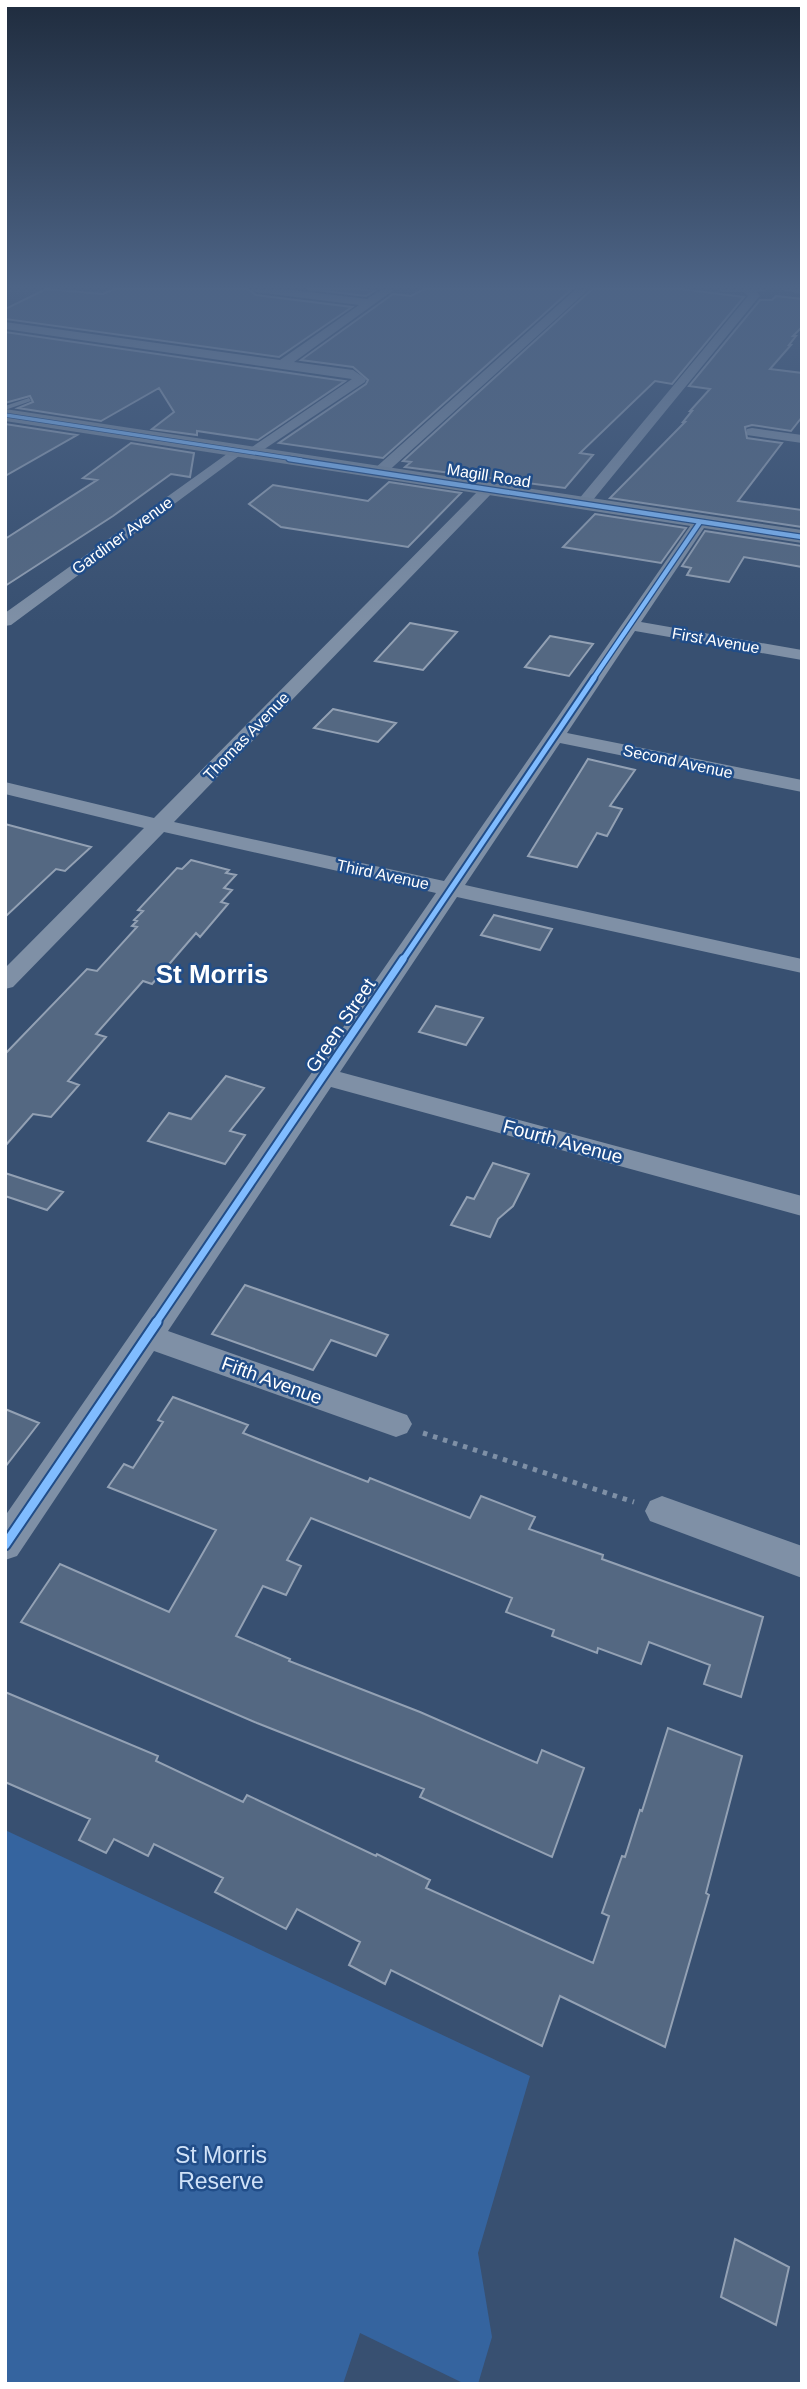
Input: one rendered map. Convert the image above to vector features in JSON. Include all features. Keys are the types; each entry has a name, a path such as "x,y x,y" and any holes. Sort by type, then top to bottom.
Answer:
{"main road":[{"name":"Magill Road","path":"8,415 802,537"}],"street":[{"name":"Gardiner Avenue","path":"5,621 246,451 326,400"},
{"path":"379,471 458,400"},
{"path":"583,503 668,400"},
{"path":"752,432 802,439"},
{"name":"Thomas Avenue","path":"5,982 488,489"},
{"name":"Green Street","path":"5,1545 700,522"},
{"name":"First Avenue","path":"630,625 802,655"},
{"name":"Second Avenue","path":"555,736 802,786"},
{"name":"Third Avenue","path":"5,788 159,825 802,966"},
{"name":"Fourth Avenue","path":"323,1076 802,1206"},
{"name":"Fifth Avenue","path":"148,1336 396,1424"},
{"path":"662,1511 802,1562"}],"path":[{"path":"396,1424 662,1511"}],"green space":[{"name":"St Morris Reserve","path":"5,1830 530,2076 478,2253 492,2337 478,2384 465,2384 360,2333 343,2384 5,2384"}],"building":[{"path":"137,400 101,421 18,408 33,402"},
{"path":"167,400 316,400 258,440 197,431 197,435 152,429 174,412"},
{"path":"342,400 447,400 383,458 279,443"},
{"path":"469,400 635,400 580,453 593,455 565,488 405,467 411,462 403,461"},
{"path":"700,400 802,400 802,417 791,431 752,425 745,427 747,438 782,443 738,501 802,510 802,527 610,498 685,422"},
{"path":"5,424 77,435 5,476"},
{"path":"131,443 194,453 190,477 171,474 113,516 5,586 5,539 97,480 83,478"},
{"path":"389,482 461,493 408,547 281,527 249,504 273,485 368,501"},
{"path":"595,514 686,528 661,563 563,547"},
{"path":"705,531 802,546 802,567 744,557 729,582 687,575 691,568 682,566"},
{"path":"410,623 457,632 423,670 375,661"},
{"path":"550,636 593,644 569,676 525,667"},
{"path":"333,709 396,723 378,742 314,728"},
{"path":"588,759 635,770 610,806 622,809 607,836 597,833 577,867 528,856"},
{"path":"5,824 91,847 65,871 56,869 5,917"},
{"path":"191,860 229,870 226,873 236,875 224,888 232,890 221,902 228,904 200,937 196,933 152,984 143,981 96,1034 106,1037 68,1081 79,1085 51,1117 33,1114 5,1146 5,1054 87,969 97,971 137,927 132,926 137,921 134,920 143,911 138,910 177,868 182,869"},
{"path":"494,915 552,929 540,950 481,935"},
{"path":"436,1006 483,1018 466,1045 419,1032"},
{"path":"226,1076 264,1088 230,1131 245,1135 225,1164 148,1141 169,1113 191,1119"},
{"path":"493,1163 529,1174 513,1206 498,1219 490,1237 451,1225 467,1197 474,1199"},
{"path":"5,1173 63,1192 47,1210 5,1196"},
{"path":"245,1285 388,1335 376,1356 331,1340 313,1370 212,1334"},
{"path":"173,1397 248,1425 243,1433 368,1482 370,1478 470,1518 481,1496 535,1517 529,1529 603,1555 602,1559 763,1617 741,1697 704,1684 710,1665 649,1642 641,1664 598,1648 597,1653 552,1636 554,1630 506,1612 512,1598 311,1518 287,1560 301,1566 286,1595 263,1586 236,1636 290,1659 289,1661 420,1712 537,1763 542,1750 584,1768 552,1857 420,1797 424,1789 257,1723 21,1622 60,1564 169,1612 216,1530 108,1487 124,1464 133,1468 163,1422 158,1420"},
{"path":"5,1409 39,1423 5,1467"},
{"path":"5,1692 158,1756 156,1761 243,1802 247,1795 376,1856 377,1854 430,1880 426,1888 593,1963 609,1916 602,1913 622,1856 625,1857 640,1810 642,1811 668,1728 742,1756 706,1893 709,1895 665,2047 560,1996 542,2046 391,1970 385,1984 349,1965 360,1942 297,1909 286,1929 215,1892 223,1878 154,1844 148,1856 114,1839 106,1853 79,1840 90,1819 5,1782"},
{"path":"735,2239 789,2267 776,2325 721,2297"}],"cycle path":[{"path":"5,415 802,537"},
{"path":"5,1545 700,522"}],"district":[{"name":"St Morris","path":"212,974"}]}
